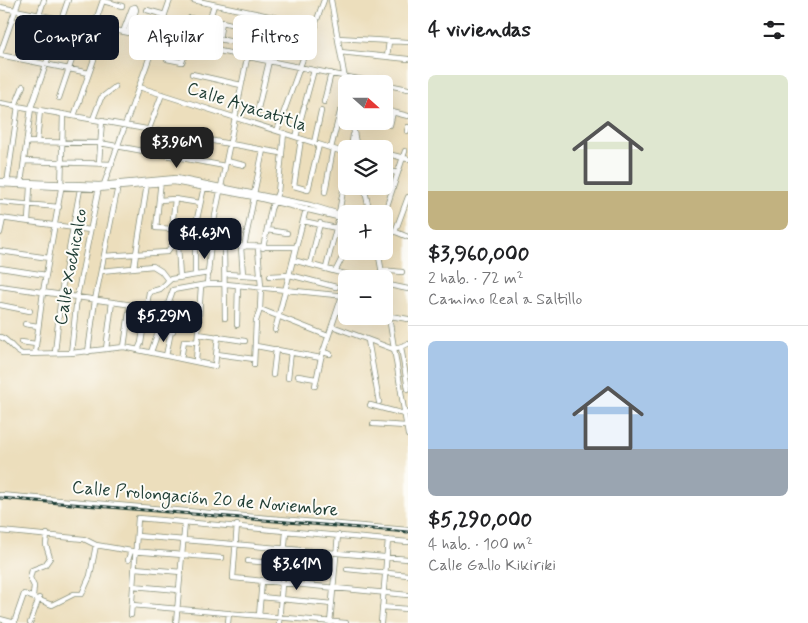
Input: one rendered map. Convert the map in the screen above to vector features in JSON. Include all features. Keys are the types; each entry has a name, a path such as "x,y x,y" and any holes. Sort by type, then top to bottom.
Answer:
{"street":[{"path":"19,0 0,54 89,73"},
{"path":"0,7 39,15 44,0"},
{"path":"63,15 68,0"},
{"name":"Calle Xochicalco","path":"165,15 170,0"},
{"path":"193,0 261,15"},
{"path":"227,7 230,0"},
{"path":"317,23 324,0"},
{"path":"257,113 269,60 345,75 331,0"},
{"path":"98,15 103,1 122,6"},
{"path":"211,15 214,5"},
{"path":"135,7 136,10 125,32 132,8 135,7"},
{"path":"148,10 165,15"},
{"path":"233,24 222,22 218,39 233,42"},
{"path":"119,31 129,33"},
{"path":"338,38 408,42"},
{"path":"387,57 389,41"},
{"path":"340,52 408,59"},
{"path":"21,183 31,108 47,60"},
{"path":"59,98 72,60"},
{"path":"74,116 94,60"},
{"name":"Calle Xochicalco","path":"71,353 77,297 90,230 101,187 112,164 149,60"},
{"path":"208,284 212,231 245,60"},
{"path":"277,131 302,60"},
{"path":"314,70 299,138 294,186 308,190 321,111"},
{"path":"324,102 331,73"},
{"path":"192,74 240,85"},
{"path":"393,85 408,88"},
{"path":"7,183 16,106 23,86"},
{"path":"93,119 102,98 115,87"},
{"name":"Calle Ayacatitla","path":"139,87 338,151"},
{"path":"149,129 162,94"},
{"path":"0,103 282,153"},
{"path":"37,142 40,110"},
{"path":"393,112 408,116"},
{"path":"35,353 43,292 59,207 63,114"},
{"path":"99,163 102,120"},
{"path":"325,192 338,121"},
{"path":"352,140 354,131"},
{"path":"354,131 356,140"},
{"path":"170,133 170,154"},
{"path":"254,365 256,321 260,309 261,248 275,200 284,133"},
{"path":"27,142 100,143 225,164 244,165"},
{"path":"242,275 243,247 263,150"},
{"path":"393,187 406,159 405,151"},
{"path":"393,155 406,159"},
{"path":"24,161 112,164"},
{"path":"393,172 398,173"},
{"path":"118,185 147,184 176,178 338,215"},
{"path":"7,183 80,189 161,181 220,188"},
{"path":"161,181 156,228 195,228 212,231"},
{"path":"0,182 30,187 101,187"},
{"path":"134,267 147,184"},
{"path":"88,352 95,300 118,185"},
{"path":"28,221 30,187"},
{"path":"195,228 204,187"},
{"path":"55,353 61,294 80,189"},
{"path":"408,197 395,232 408,239"},
{"path":"159,200 176,199 200,203"},
{"path":"172,229 176,199"},
{"path":"275,200 306,209 338,215"},
{"path":"0,202 59,207"},
{"path":"274,330 306,209"},
{"path":"0,233 1,218 90,230"},
{"path":"326,268 338,219"},
{"path":"303,221 336,227"},
{"path":"310,264 320,223"},
{"path":"266,230 287,233"},
{"path":"393,233 408,239"},
{"path":"104,256 167,252 172,245 261,248 296,247"},
{"path":"178,246 180,278"},
{"path":"195,246 195,274"},
{"path":"224,246 226,274 225,318"},
{"path":"0,251 49,258"},
{"path":"293,260 336,270 341,260"},
{"path":"379,260 381,270"},
{"path":"101,272 134,267 155,267 173,290"},
{"path":"0,268 46,275"},
{"path":"393,271 402,272"},
{"path":"138,350 141,343 149,292 167,282 195,274 209,273"},
{"path":"226,274 260,276"},
{"path":"270,276 290,275 336,287"},
{"path":"185,288 189,276"},
{"path":"173,290 208,284 226,284 286,288 338,295"},
{"path":"238,285 238,325"},
{"path":"0,286 147,307"},
{"path":"196,362 201,286"},
{"path":"393,286 408,288"},
{"path":"151,352 173,290"},
{"path":"106,350 112,302"},
{"path":"166,356 173,331 176,306 168,304"},
{"path":"0,305 30,311"},
{"path":"124,347 130,305"},
{"path":"260,309 328,336"},
{"path":"315,386 321,358 338,311"},
{"path":"393,316 408,319"},
{"path":"25,324 38,326"},
{"path":"388,325 406,414 408,435"},
{"path":"332,326 393,350 401,347 403,344 408,344"},
{"path":"159,328 173,331"},
{"path":"198,334 245,341"},
{"path":"0,337 5,338 18,352 71,353 124,347 215,366 218,336"},
{"path":"368,340 379,402"},
{"path":"181,359 184,341 198,342"},
{"path":"21,342 36,344"},
{"path":"256,346 321,358"},
{"path":"401,347 406,360 408,390"},
{"path":"273,375 276,349"},
{"path":"288,378 291,352"},
{"path":"323,352 330,354"},
{"path":"217,354 254,359"},
{"path":"298,376 316,379"},
{"path":"370,405 406,414"},
{"path":"373,424 406,426"},
{"name":"Calle Prolongación 20 de Noviembre","path":"0,495 408,530"},
{"name":"Calle Prolongación 20 de Noviembre","path":"137,536 138,518 408,542"},
{"path":"176,623 185,522"},
{"path":"237,526 233,578 408,595"},
{"path":"0,531 84,539 96,545 133,551 222,558"},
{"path":"279,620 286,531"},
{"path":"30,623 36,597 30,578 32,570 46,565 50,558 46,545 47,534"},
{"path":"128,560 133,551 137,536 408,559"},
{"path":"330,622 338,536"},
{"path":"381,623 388,540"},
{"path":"0,619 14,623 24,594 56,605 74,594 82,594 90,576 96,545"},
{"path":"131,615 134,568 133,551"},
{"path":"248,561 324,567"},
{"path":"134,568 181,572"},
{"path":"347,569 408,575"},
{"path":"259,616 262,580"},
{"path":"133,586 179,590"},
{"path":"261,597 332,604"},
{"path":"132,605 259,616 279,620 346,623"},
{"path":"382,607 408,609"},
{"path":"228,623 229,613"}],"railway":[{"path":"0,498 408,532"}]}
